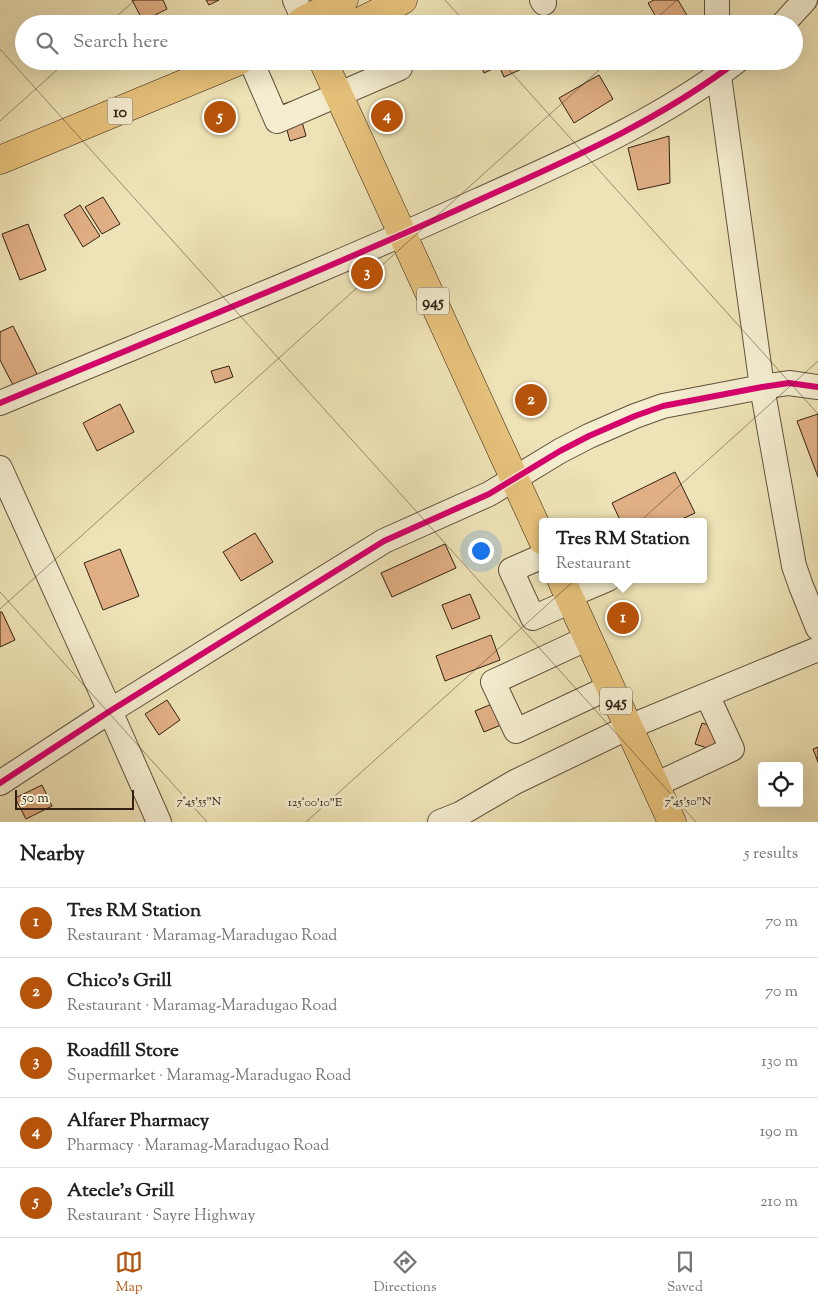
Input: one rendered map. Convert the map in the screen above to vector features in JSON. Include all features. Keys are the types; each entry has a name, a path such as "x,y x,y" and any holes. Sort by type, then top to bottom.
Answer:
{"main road":[{"path":"306,15 344,0"},
{"path":"380,15 403,0"},
{"name":"10","path":"0,160 217,70"},
{"name":"945","path":"327,70 539,532"},
{"name":"945","path":"567,592 672,822"}],"street":[{"path":"717,0 718,15"},
{"path":"791,15 805,0"},
{"path":"255,70 277,121 395,70"},
{"path":"0,403 402,235 608,141 715,70"},
{"path":"718,70 762,386 794,566 818,628"},
{"path":"0,783 110,711 384,541 489,494 560,451 634,416 663,406 762,386 789,384 818,387"},
{"path":"0,468 159,822"},
{"path":"539,558 511,570 533,618 567,592 595,583"},
{"path":"588,638 493,682 516,731 610,687"},
{"path":"455,819 515,782 629,728 818,649"},
{"path":"655,784 732,749 707,695"}],"building":[{"path":"132,0 163,0 167,9 155,15 140,15"},
{"path":"206,0 219,0 209,5"},
{"path":"654,0 678,0 687,15 655,15 648,3"},
{"path":"501,70 520,70 504,77"},
{"path":"599,75 613,99 574,123 559,98"},
{"path":"296,100 306,136 290,141 280,105"},
{"path":"669,136 670,183 638,190 628,148"},
{"path":"103,197 120,224 102,234 85,207"},
{"path":"80,205 100,236 83,247 64,215"},
{"path":"28,224 46,270 20,280 2,234"},
{"path":"13,326 39,378 15,389 0,360 0,332"},
{"path":"229,366 233,377 215,383 211,371"},
{"path":"120,404 134,432 97,451 83,423"},
{"path":"818,414 818,477 797,421"},
{"path":"675,472 695,513 684,518 619,518 612,503"},
{"path":"255,533 273,562 241,581 223,552"},
{"path":"445,544 456,568 392,597 381,573"},
{"path":"120,549 139,596 103,610 84,563"},
{"path":"470,594 480,618 452,629 442,605"},
{"path":"0,612 2,612 15,640 0,647"},
{"path":"491,635 500,660 445,681 436,656"},
{"path":"511,696 520,717 484,732 475,711"},
{"path":"167,700 180,720 159,735 145,714"},
{"path":"702,723 720,729 713,750 695,744"},
{"path":"818,747 818,762 813,749"},
{"path":"42,785 52,806 26,819 15,798"}],"cycle path":[{"path":"0,403 360,253 546,170 645,121 725,70"},
{"path":"0,783 110,711 384,541 489,494 560,451 589,436 663,406 789,383 818,387"}],"place":[{"name":"Alfarer Pharmacy","path":"387,116"},
{"name":"Atecle's Grill","path":"220,117"},
{"name":"Roadfill Store","path":"367,273"},
{"name":"Chico's Grill","path":"531,400"},
{"name":"Tres RM Station","path":"623,618"}]}
